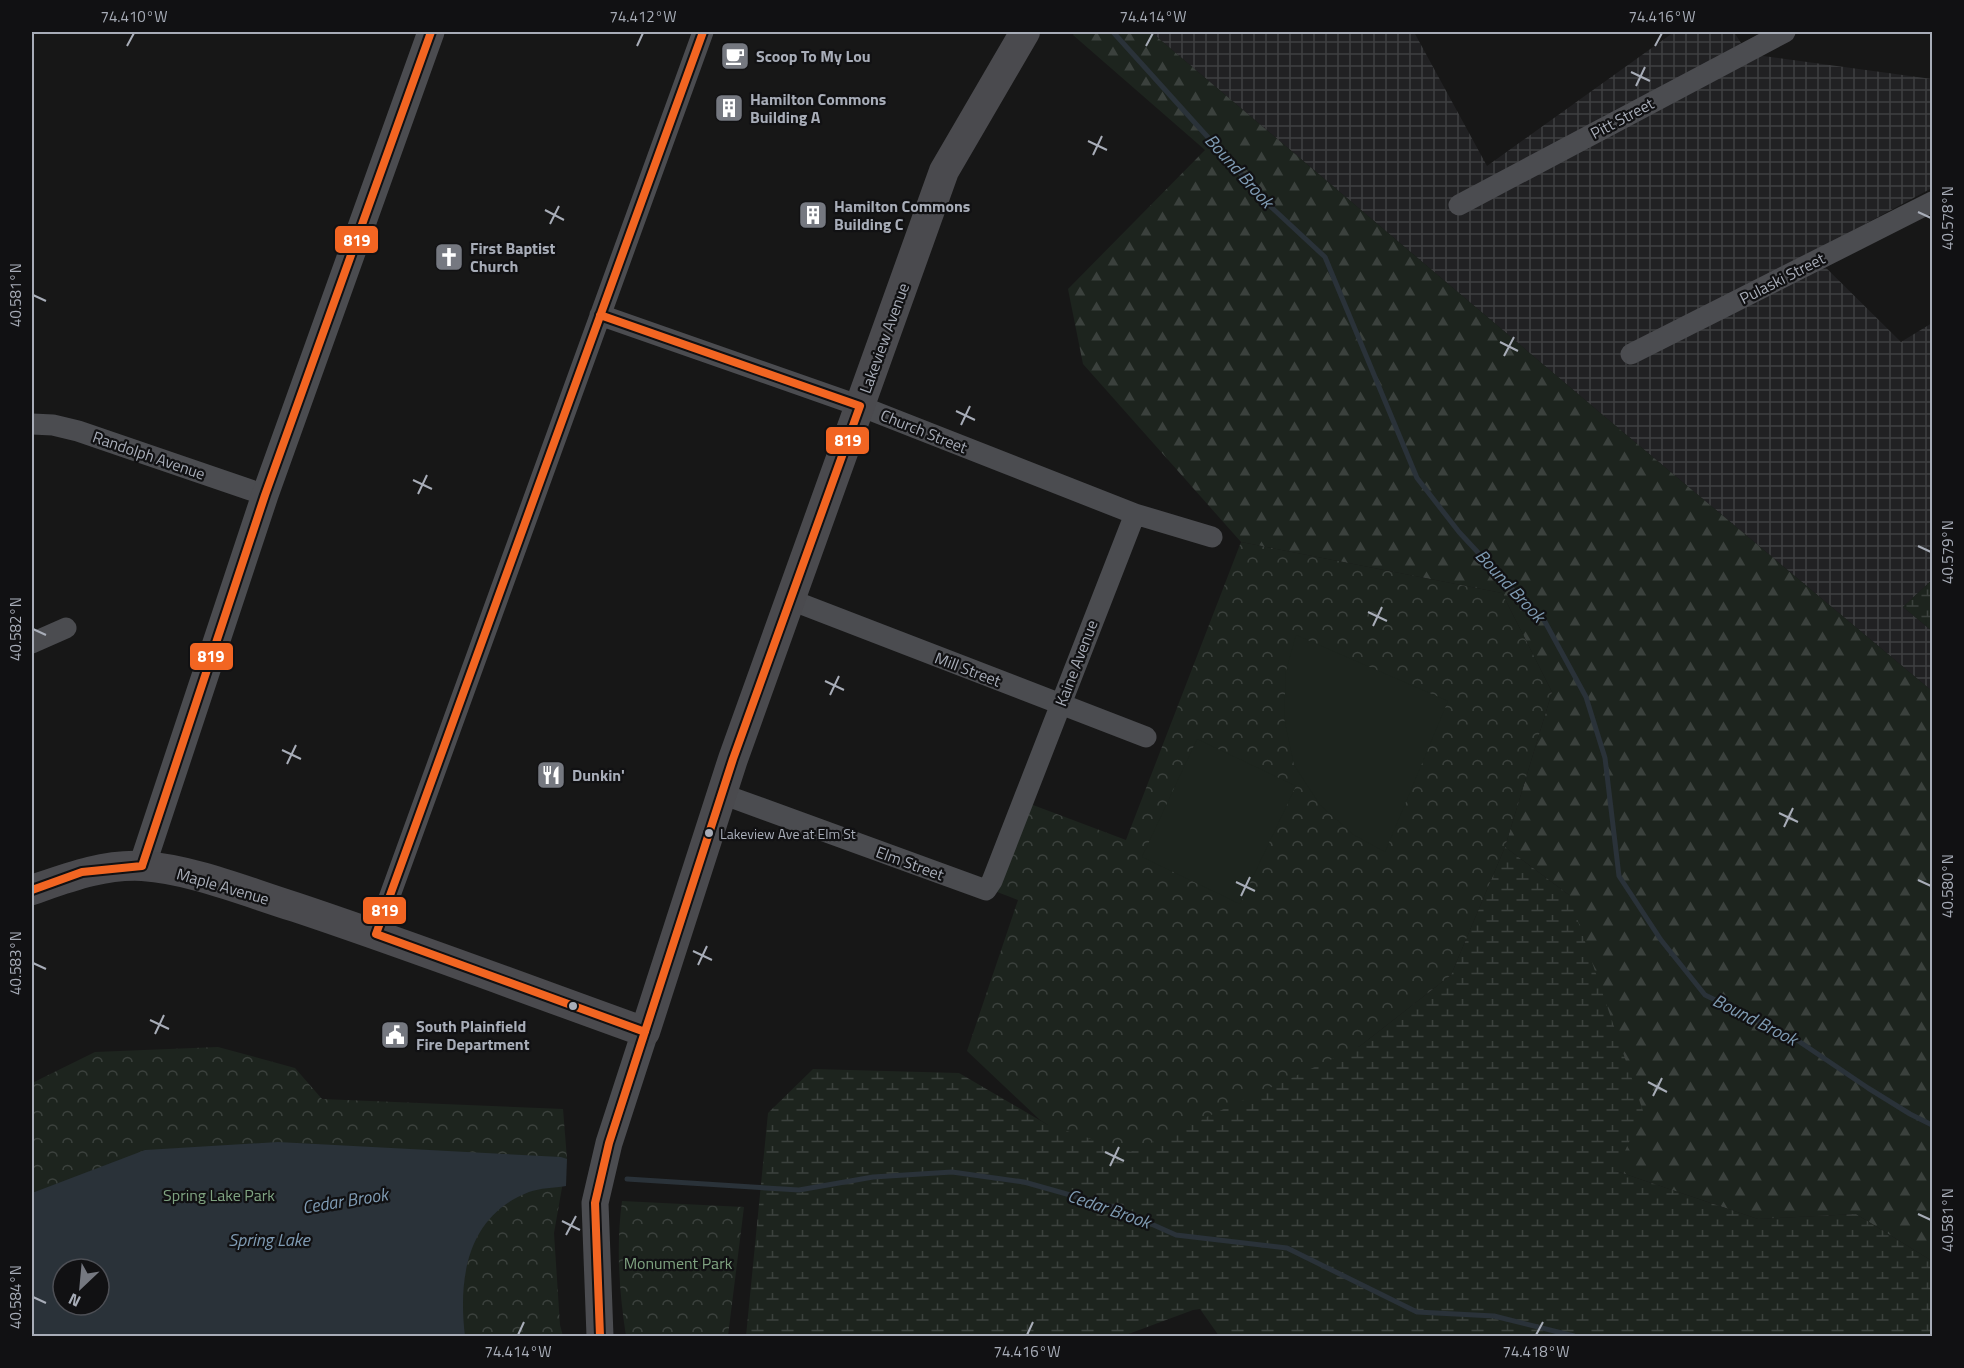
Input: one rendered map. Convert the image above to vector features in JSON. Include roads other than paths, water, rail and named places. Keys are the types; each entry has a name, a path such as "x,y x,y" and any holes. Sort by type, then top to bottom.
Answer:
{"main road":[{"name":"Lakeview Avenue","path":"645,1032 722,794 944,171 1026,32"},
{"name":"Maple Avenue","path":"32,890 82,872 142,866 199,876 376,934 645,1032"}],"street":[{"path":"142,866 265,495 431,32"},
{"path":"376,934 703,32"},
{"name":"Pitt Street","path":"1459,205 1785,32"},
{"name":"Pulaski Street","path":"1631,354 1932,202"},
{"name":"Church Street","path":"600,315 860,406 1135,514 1212,537"},
{"name":"Randolph Avenue","path":"32,424 78,430 265,495"},
{"name":"Kaine Avenue","path":"1018,813 1135,514"},
{"name":"Mill Street","path":"790,600 1146,737"},
{"path":"32,644 66,628"},
{"name":"Elm Street","path":"722,794 986,890 992,881 1018,813"},
{"path":"600,1336 595,1203 609,1143 645,1032"}],"water":[{"name":"Spring Lake","path":"278,1142 567,1159 566,1186 529,1192 508,1203 492,1216 480,1233 471,1251 466,1271 463,1292 465,1336 32,1336 32,1193 145,1150"}],"waterway":[{"name":"Bound Brook","path":"1113,32 1269,205 1325,257 1417,478 1459,532 1544,620 1586,697 1605,758 1619,876 1661,940 1705,995 1794,1038 1868,1088 1932,1125"},
{"name":"Cedar Brook","path":"627,1179 799,1190 873,1177 952,1172 1024,1182 1113,1207 1176,1235 1287,1248 1417,1312 1494,1316 1574,1336"}],"place":[{"name":"Scoop To My Lou","path":"735,56"},
{"name":"Hamilton Commons Building A","path":"729,108"},
{"name":"Hamilton Commons Building C","path":"813,215"},
{"name":"First Baptist Church","path":"449,257"},
{"name":"Dunkin'","path":"551,775"},
{"name":"Lakeview Ave at Elm St","path":"709,833"},
{"name":"South Plainfield Fire Department","path":"395,1035"}],"park label":[{"name":"Spring Lake Park","path":"219,1195"},
{"name":"Monument Park","path":"678,1263"}]}
